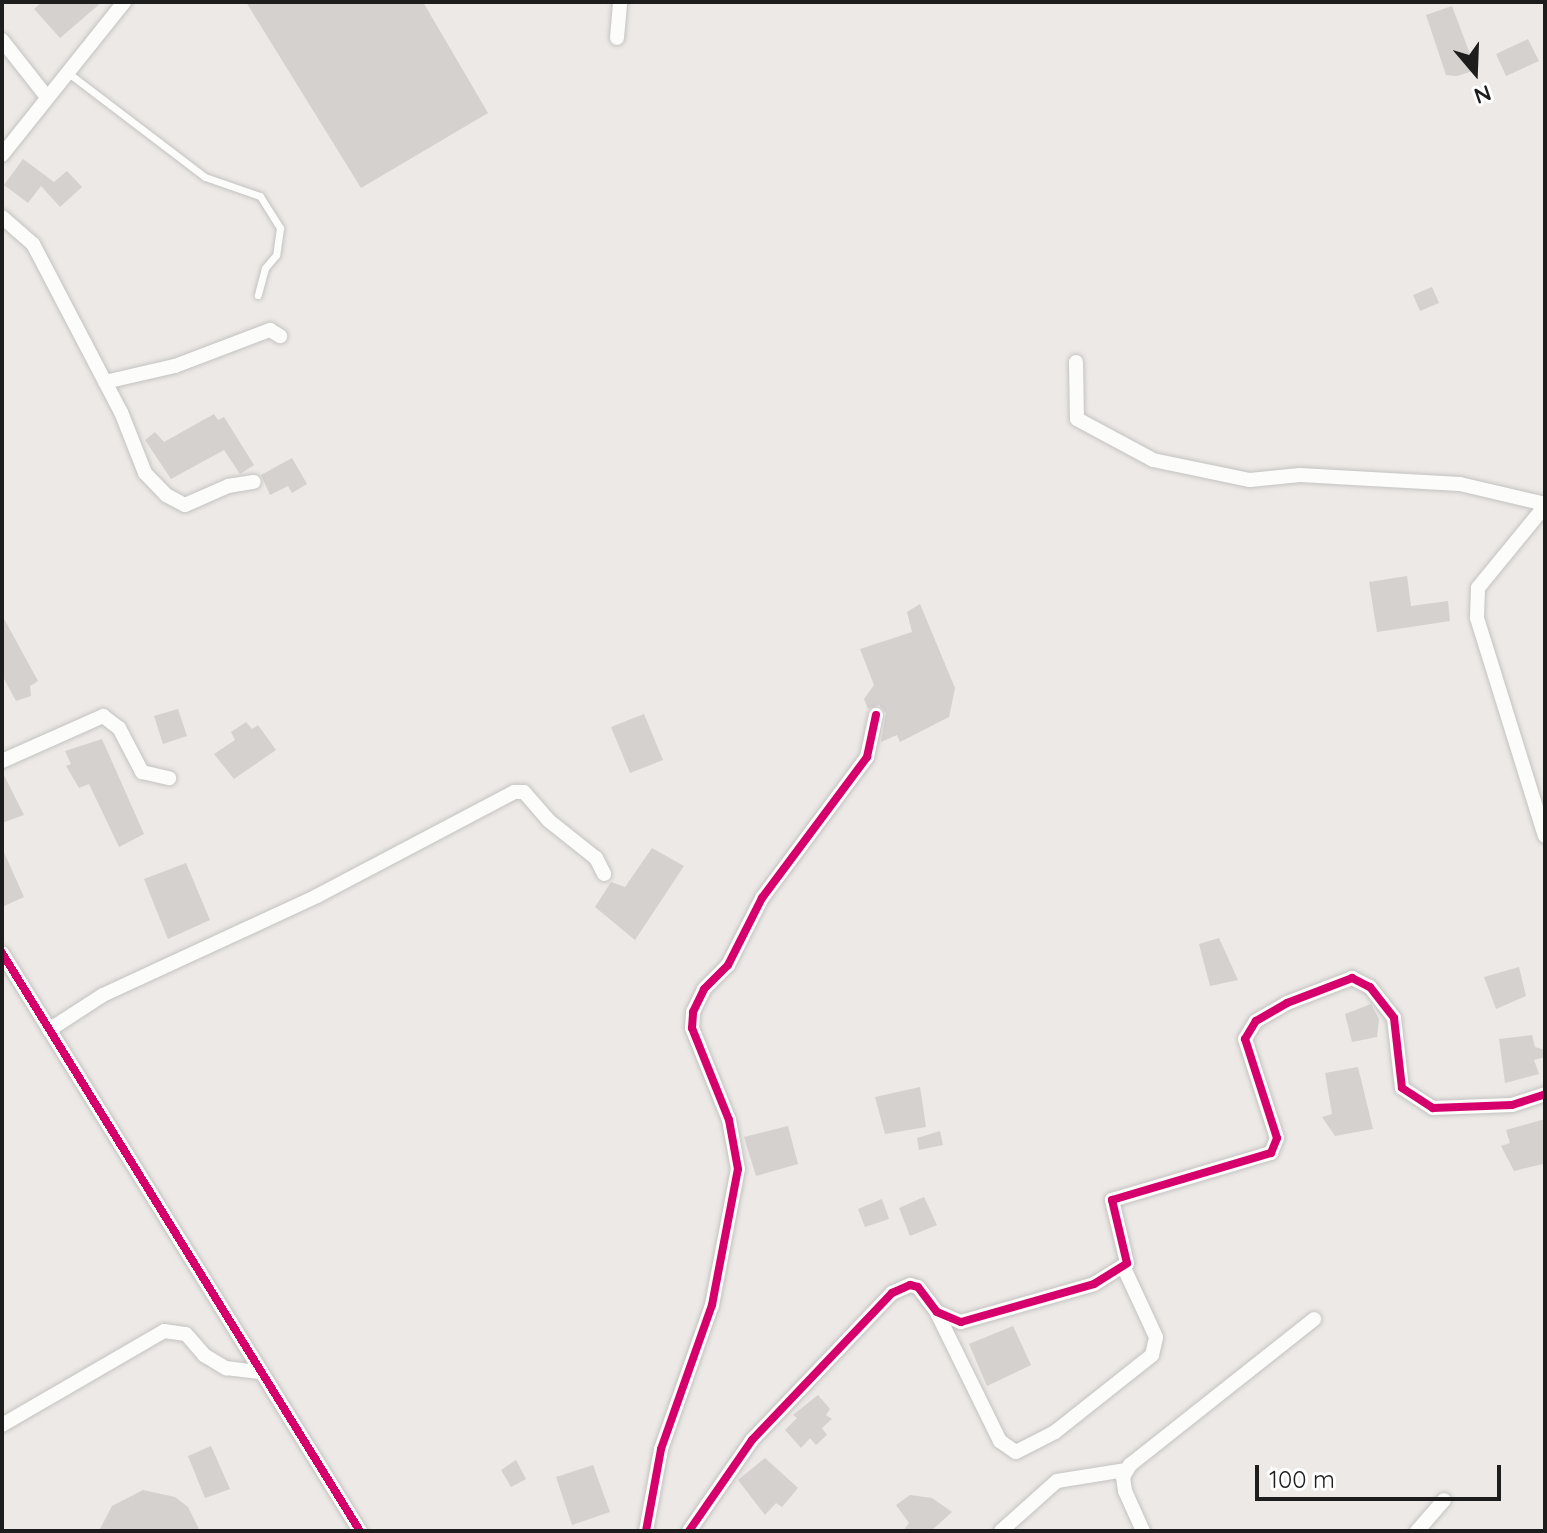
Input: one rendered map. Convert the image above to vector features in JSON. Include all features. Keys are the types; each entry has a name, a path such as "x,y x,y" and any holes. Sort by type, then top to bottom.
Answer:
{"street":[{"path":"2,155 124,2"},
{"path":"617,38 620,2"},
{"path":"2,40 46,96"},
{"path":"2,217 33,244 105,382 145,473 175,503 185,505 228,486 254,482"},
{"path":"105,382 175,366 270,330 280,336"},
{"path":"1076,362 1077,419 1153,460 1250,480 1300,475 1460,484 1545,505 1478,588 1477,618 1545,836"},
{"path":"646,1531 661,1449 712,1305 738,1169 729,1120 692,1028 693,1012 704,989 728,965 762,898 867,757 876,715"},
{"path":"2,761 103,716 119,728 142,772 169,778"},
{"path":"49,1030 103,995 317,896 514,792 524,792 548,820 596,858 604,874"},
{"path":"2,953 360,1531"},
{"path":"689,1531 752,1440 881,1303 910,1285 924,1293 937,1312 1000,1441 1016,1452 1055,1432 1152,1355 1156,1337 1124,1268 1127,1249 1112,1200 1271,1153 1277,1138 1245,1039 1256,1021 1309,993 1352,978 1370,987 1394,1018 1402,1088 1418,1102 1433,1108 1512,1105 1545,1094"},
{"path":"937,1312 951,1321 984,1319 1094,1284 1124,1268"},
{"path":"1001,1531 1057,1481 1126,1470 1314,1319"},
{"path":"2,1425 164,1331 186,1334 204,1355 226,1368 260,1372"},
{"path":"1126,1470 1125,1491 1143,1531"},
{"path":"1417,1531 1444,1500"}],"lane":[{"path":"67,72 205,177 260,196 274,213 280,228 276,255 265,268 258,295"}],"building":[{"path":"42,2 102,2 60,38 34,9"},
{"path":"246,2 423,2 488,113 361,188"},
{"path":"1452,6 1476,70 1457,76 1446,75 1426,15"},
{"path":"1528,39 1539,61 1506,76 1496,54"},
{"path":"23,159 54,182 67,171 82,187 60,207 41,186 28,203 4,185"},
{"path":"1432,287 1439,303 1420,311 1413,295"},
{"path":"214,414 218,420 224,417 254,465 240,474 224,450 171,479 145,440 155,432 164,442"},
{"path":"292,458 307,484 292,493 288,486 270,495 261,475"},
{"path":"1407,576 1411,606 1448,601 1450,621 1377,632 1369,582"},
{"path":"920,604 955,688 949,717 900,742 897,735 881,742 886,713 879,705 868,709 864,699 874,685 860,649 912,632 907,612"},
{"path":"2,615 38,681 30,686 31,696 16,701 2,675"},
{"path":"178,709 187,736 163,744 154,716"},
{"path":"644,714 663,760 630,773 611,727"},
{"path":"246,722 252,729 258,725 276,750 234,779 214,754 235,740 231,732"},
{"path":"102,739 144,834 119,847 89,784 79,788 66,766 71,764 65,751"},
{"path":"2,771 24,815 2,823"},
{"path":"2,848 24,897 2,907"},
{"path":"652,848 684,866 635,940 595,907 611,882 625,887"},
{"path":"186,863 210,920 168,939 144,879"},
{"path":"1219,938 1238,980 1210,986 1199,944"},
{"path":"1519,967 1526,996 1496,1009 1484,977"},
{"path":"1371,1004 1379,1019 1377,1037 1352,1042 1345,1014"},
{"path":"1532,1035 1535,1047 1545,1050 1545,1057 1534,1060 1539,1074 1505,1083 1499,1039"},
{"path":"1358,1067 1373,1129 1335,1136 1322,1117 1332,1114 1325,1073"},
{"path":"920,1087 926,1127 885,1134 875,1097"},
{"path":"1545,1119 1543,1164 1514,1171 1501,1146 1510,1143 1506,1130"},
{"path":"788,1126 798,1164 756,1176 744,1137"},
{"path":"940,1131 943,1145 919,1150 917,1138"},
{"path":"924,1197 937,1225 910,1236 899,1208"},
{"path":"882,1199 889,1219 865,1227 858,1209"},
{"path":"1013,1326 1031,1365 987,1386 969,1344"},
{"path":"818,1395 830,1409 826,1415 832,1419 822,1428 827,1435 816,1445 810,1438 801,1448 785,1430 797,1418 793,1415"},
{"path":"211,1446 230,1489 205,1498 188,1456"},
{"path":"765,1458 798,1488 782,1507 776,1503 765,1515 738,1480"},
{"path":"516,1460 526,1479 511,1487 501,1470"},
{"path":"593,1465 610,1512 572,1525 556,1477"},
{"path":"143,1490 175,1497 188,1507 200,1531 99,1531 112,1506"},
{"path":"910,1495 932,1498 952,1512 931,1531 903,1531 909,1523 896,1505"}],"cycle path":[{"path":"646,1531 661,1449 712,1305 738,1169 729,1120 692,1028 693,1012 704,989 728,965 762,898 867,757 876,715"},
{"path":"2,953 360,1531"},
{"path":"689,1531 752,1440 892,1293 910,1285 918,1287 937,1312 961,1322 1094,1284 1127,1263 1112,1200 1271,1153 1277,1138 1245,1039 1256,1021 1287,1003 1352,978 1370,987 1394,1018 1402,1088 1433,1108 1512,1105 1545,1094"}]}
